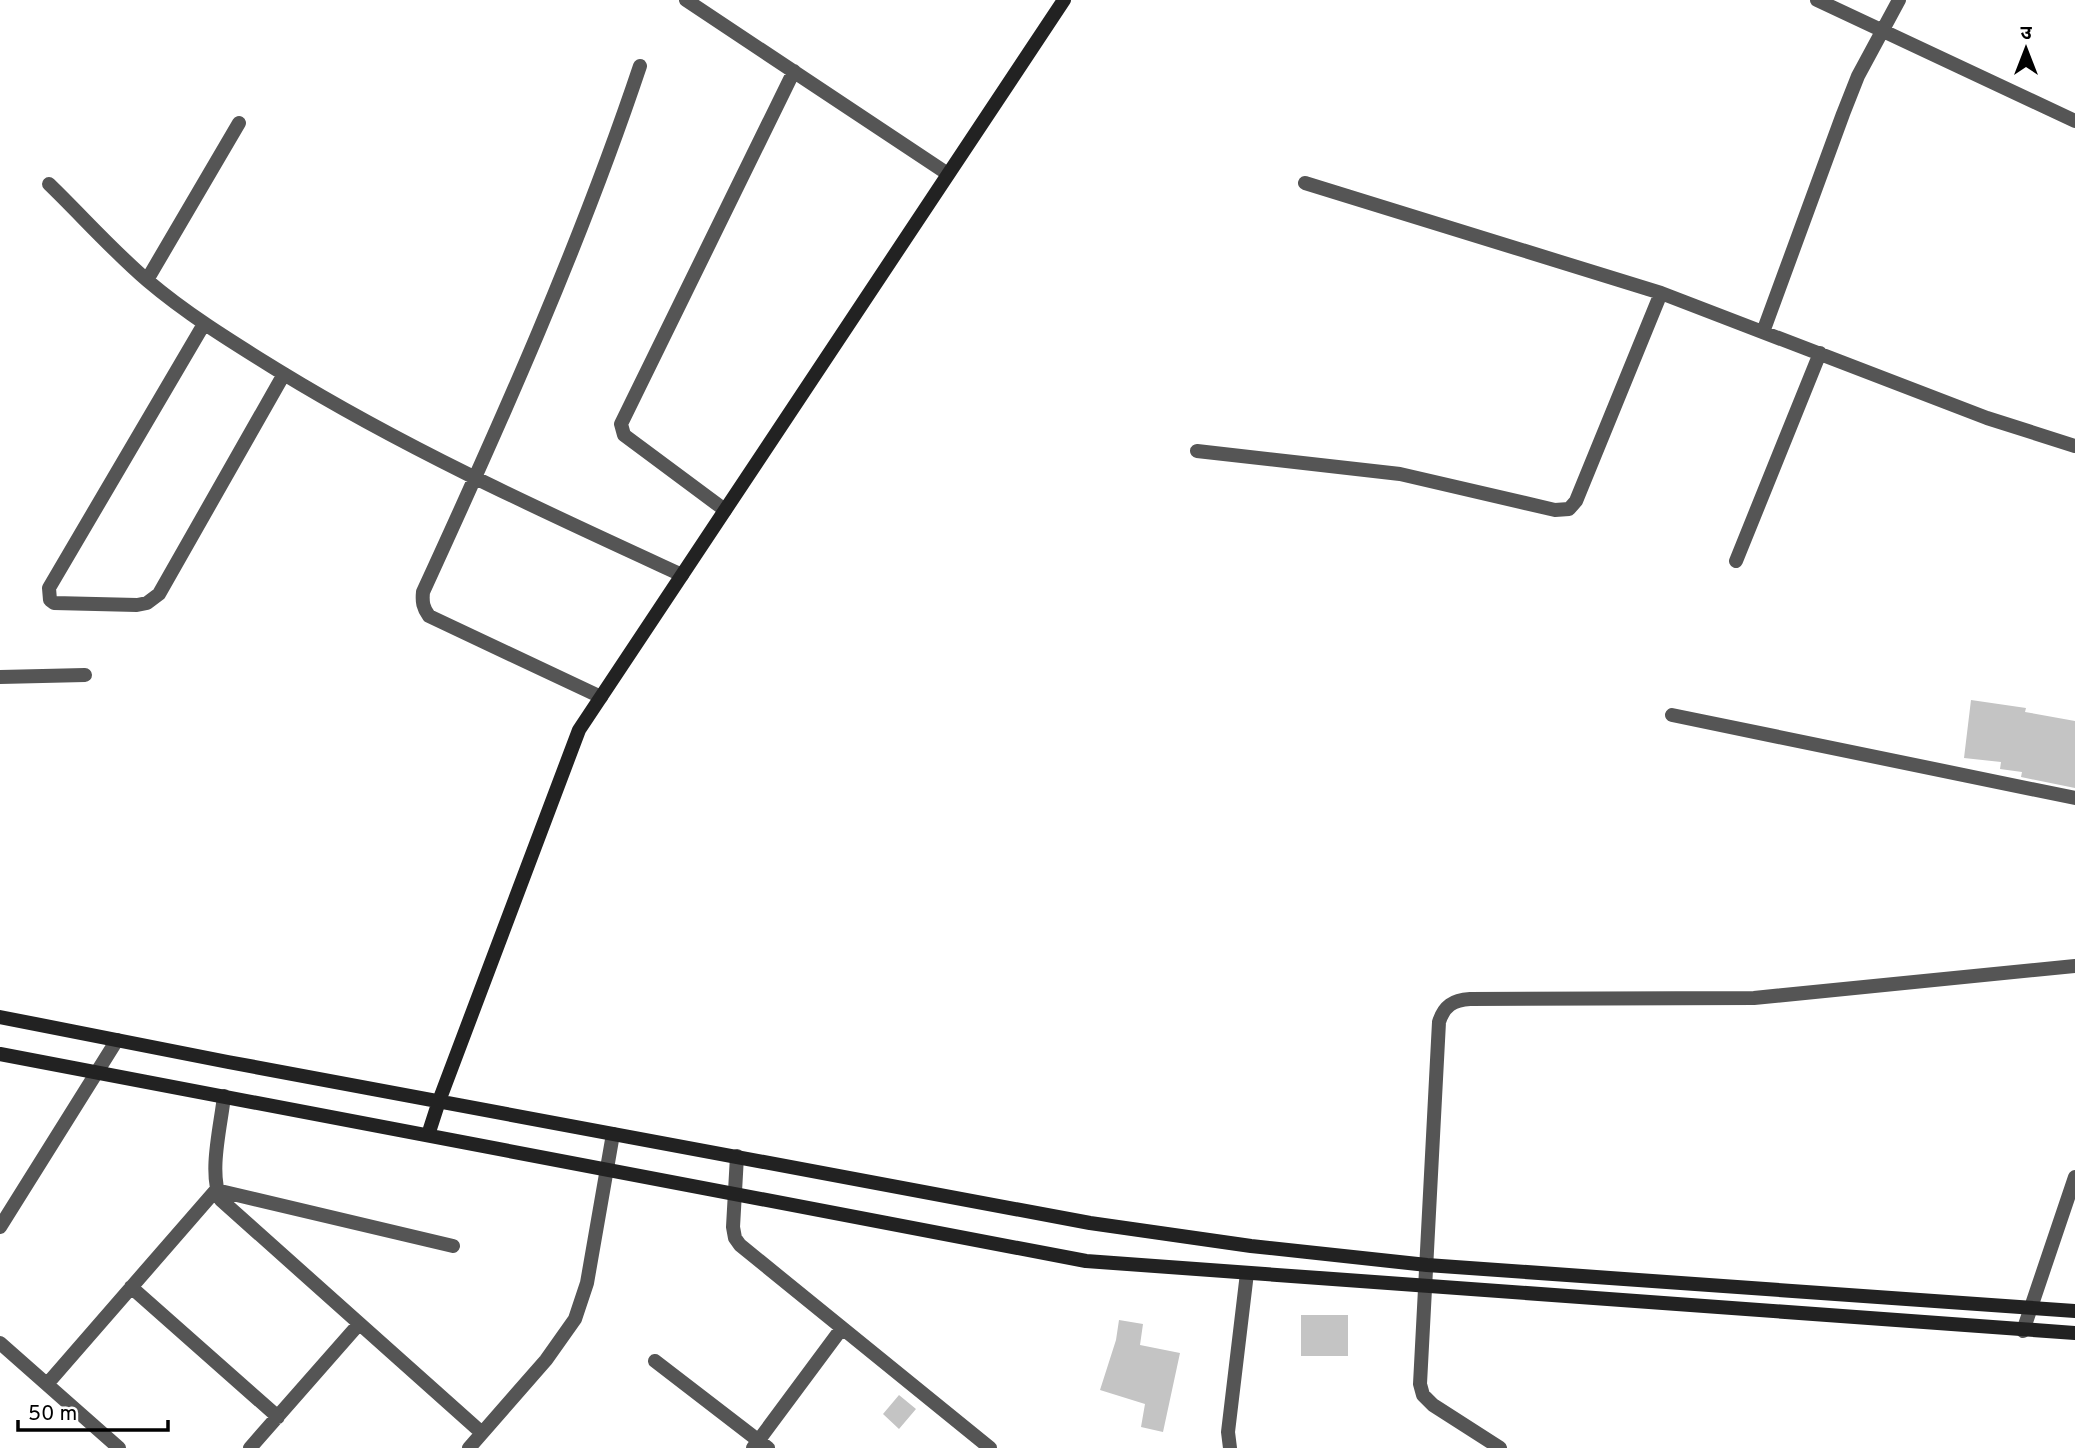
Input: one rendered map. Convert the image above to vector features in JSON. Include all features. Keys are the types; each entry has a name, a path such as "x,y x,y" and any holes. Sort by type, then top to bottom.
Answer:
{"street":[{"path":"686,0 948,174"},
{"path":"428,1135 579,730 1064,0"},
{"path":"1817,0 2075,121"},
{"path":"1763,331 1858,76 1899,0"},
{"path":"601,697 429,616 424,608 424,592 475,479 607,164 640,66"},
{"path":"725,510 624,435 621,424 794,71"},
{"path":"147,280 239,124"},
{"path":"1305,183 1661,293 1987,418 2075,446"},
{"path":"49,184 147,280 204,324 284,374 328,401 475,479 682,575"},
{"path":"1197,451 1400,474 1555,510 1569,509 1576,501 1661,293"},
{"path":"204,324 49,588 48,596 54,603 137,605 147,603 159,594 284,374"},
{"path":"1736,561 1820,353"},
{"path":"0,677 85,674"},
{"path":"1672,715 2075,797"},
{"path":"1500,1448 1433,1405 1423,1395 1419,1373 1439,1022 1449,1004 1458,1000 1754,998 2075,966"},
{"path":"0,1017 1090,1223 1251,1247 1427,1265 2030,1310 2075,1311"},
{"path":"0,1227 117,1040"},
{"path":"0,1054 1086,1261 2075,1333"},
{"path":"224,1096 215,1176 216,1190 227,1207 482,1433"},
{"path":"469,1448 546,1360 575,1319 587,1283 613,1134"},
{"path":"737,1156 733,1227 735,1238 740,1245 990,1448"},
{"path":"2023,1331 2075,1177"},
{"path":"216,1190 453,1247"},
{"path":"48,1383 216,1190"},
{"path":"1230,1448 1228,1432 1247,1273"},
{"path":"131,1287 278,1417"},
{"path":"250,1448 359,1324"},
{"path":"655,1361 760,1446 842,1328"},
{"path":"0,1343 119,1448"}],"building":[{"path":"1971,700 2026,708 2025,712 2075,721 2075,788 2021,777 2022,772 2000,769 2001,762 1964,758"},
{"path":"1301,1315 1348,1315 1348,1356 1301,1356"},
{"path":"1119,1320 1143,1324 1140,1345 1180,1353 1163,1432 1141,1427 1145,1404 1100,1390 1116,1340"},
{"path":"899,1395 916,1409 899,1429 883,1414"}]}
